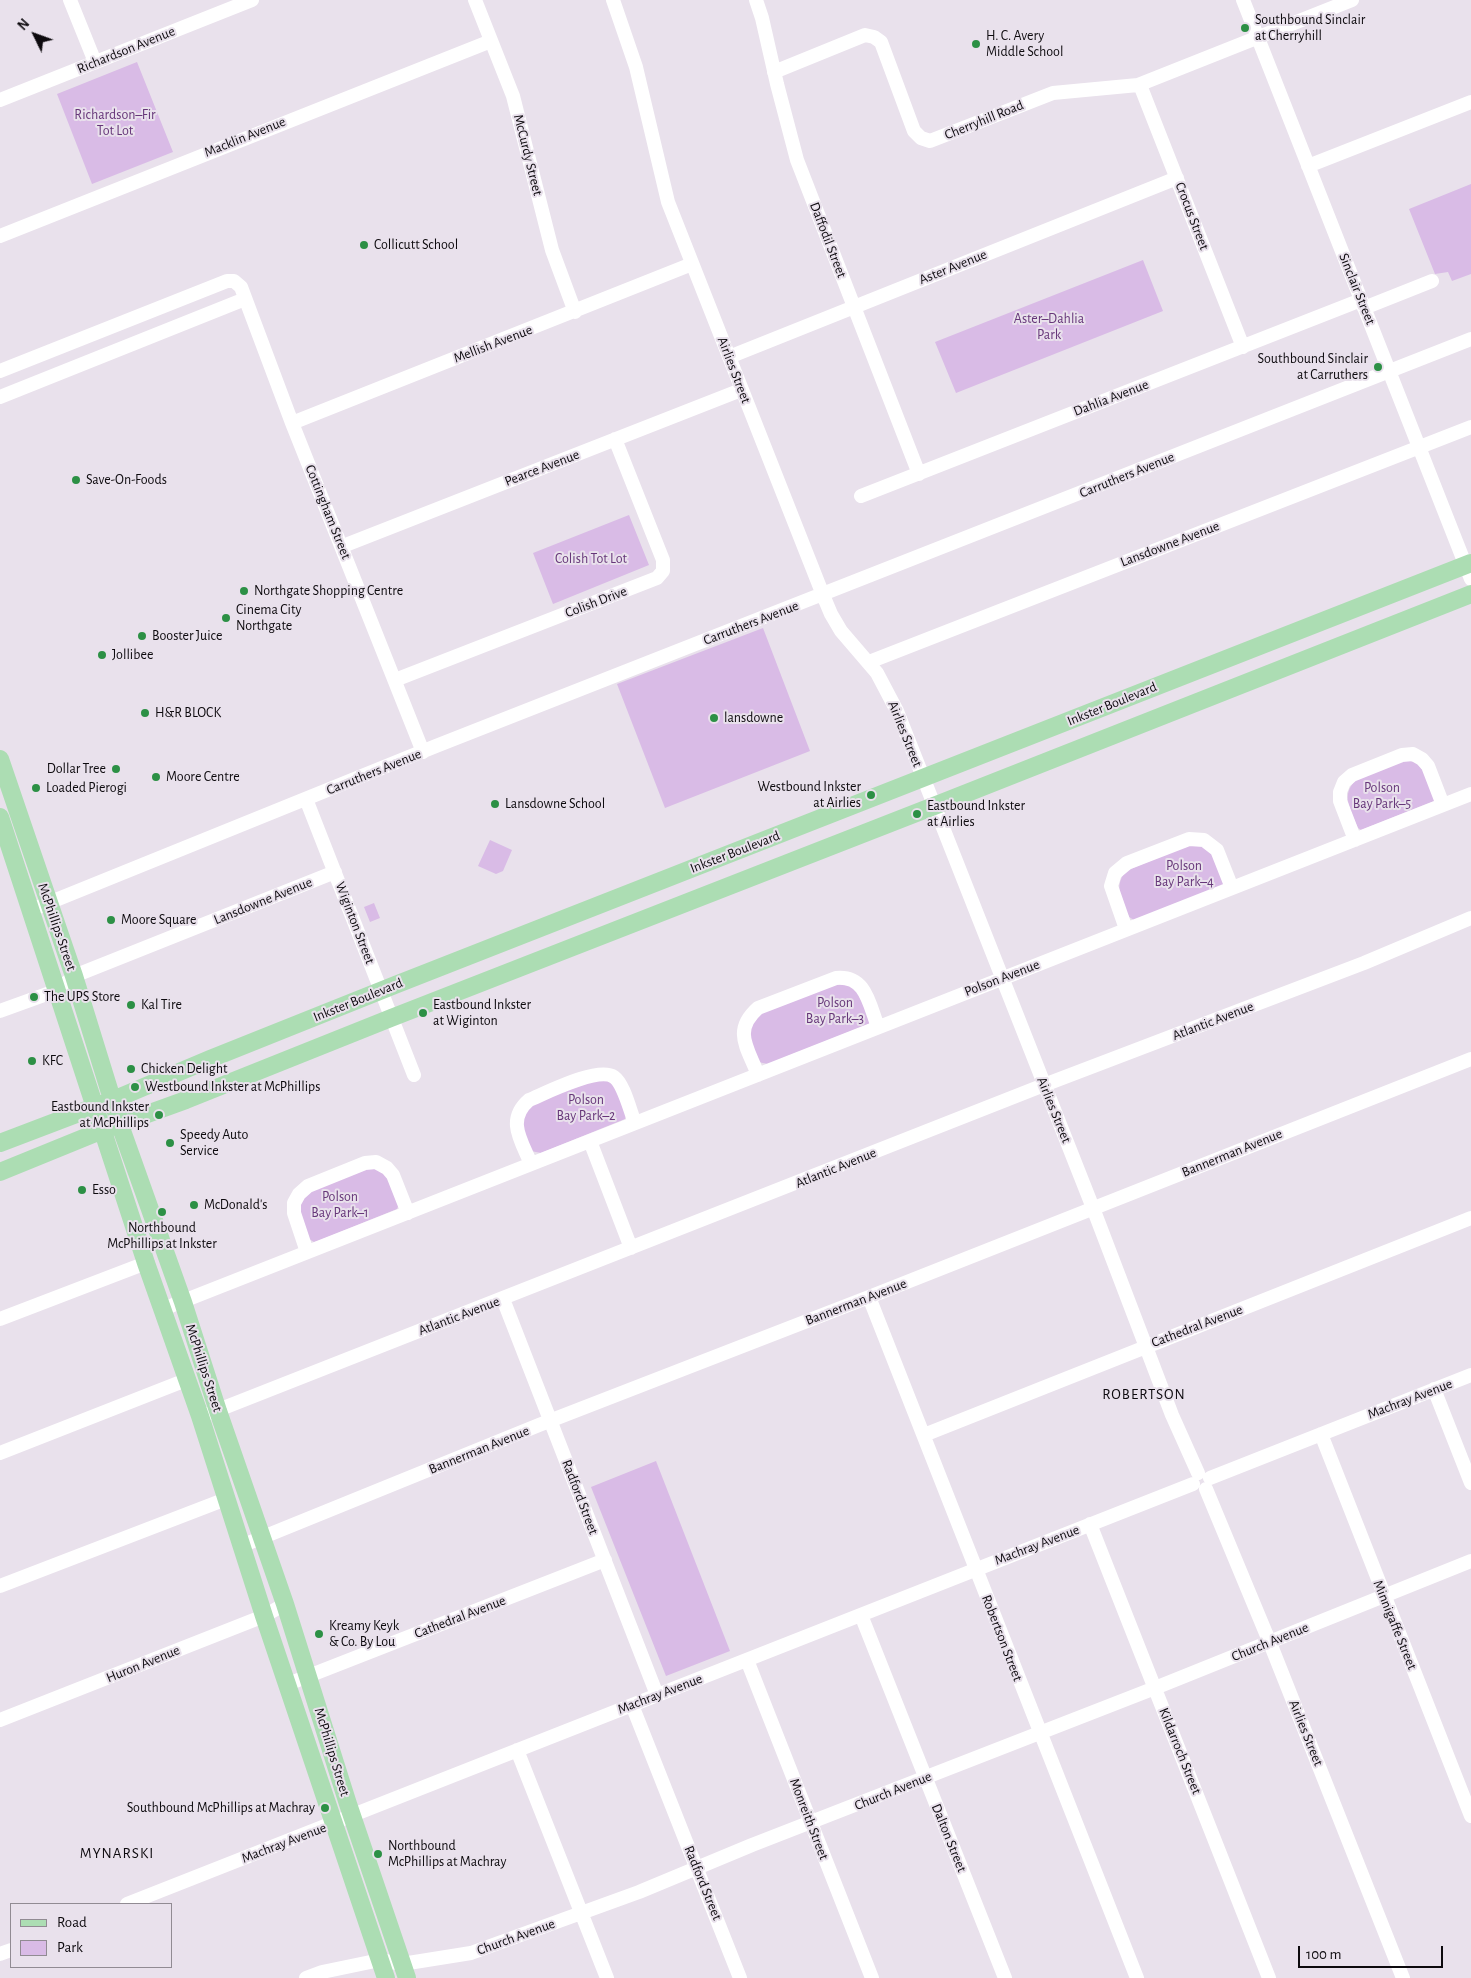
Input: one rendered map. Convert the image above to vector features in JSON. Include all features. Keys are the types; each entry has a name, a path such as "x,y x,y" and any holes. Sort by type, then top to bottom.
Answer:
{"main road":[{"name":"Inkster Boulevard","path":"0,1143 113,1100 381,991 923,779 1469,569"},
{"name":"Inkster Boulevard","path":"0,1172 1471,594"},
{"name":"McPhillips Street","path":"0,759 74,976 120,1125 183,1302 218,1411 285,1604 352,1816 404,1971"},
{"name":"McPhillips Street","path":"0,817 146,1263 200,1416 264,1616 386,1978"}],"street":[{"path":"70,0 95,62"},
{"name":"Richardson Avenue","path":"0,100 252,0"},
{"name":"McCurdy Street","path":"475,0 513,96 552,250 575,312"},
{"name":"Airlies Street","path":"612,0 636,67 668,202 741,390 831,614 842,631 869,662 888,690 897,711 1093,1208 1172,1415 1270,1643 1403,1978"},
{"name":"Daffodil Street","path":"756,0 797,160 919,474"},
{"name":"Sinclair Street","path":"1242,0 1469,569"},
{"name":"Cherryhill Road","path":"774,72 865,35 874,37 881,42 914,131 921,138 930,141 1052,93 1140,85 1352,0"},
{"name":"Macklin Avenue","path":"0,236 491,41"},
{"name":"Crocus Street","path":"1140,85 1243,347"},
{"path":"1308,166 1471,102"},
{"name":"Aster Avenue","path":"729,357 1177,178"},
{"name":"Mellish Avenue","path":"292,423 692,264"},
{"name":"Cottingham Street","path":"0,372 227,281 234,281 241,287 292,423 396,680 423,752"},
{"name":"Dahlia Avenue","path":"860,496 1243,347 1432,281"},
{"path":"0,397 245,299"},
{"name":"Carruthers Avenue","path":"31,910 423,752 1471,339"},
{"name":"Pearce Avenue","path":"342,546 741,390"},
{"name":"Lansdowne Avenue","path":"869,662 1471,427"},
{"name":"Colish Drive","path":"396,680 657,578 663,571 663,560 615,439"},
{"path":"1355,840 1340,800 1340,792 1344,782 1352,775 1408,754 1413,754 1422,759 1428,766 1444,805"},
{"name":"Polson Avenue","path":"163,1309 1471,794"},
{"name":"Wiginton Street","path":"306,799 414,1074"},
{"path":"1126,929 1112,892 1111,882 1115,873 1123,866 1145,856 1189,839 1204,840 1217,850 1232,888"},
{"name":"Lansdowne Avenue","path":"0,1011 58,990 74,976 335,872"},
{"name":"Atlantic Avenue","path":"200,1416 218,1411 1044,1085 1364,963 1471,918"},
{"path":"758,1074 743,1034 743,1026 748,1017 758,1008 836,978 846,977 856,981 862,987 878,1027"},
{"name":"Bannerman Avenue","path":"241,1546 550,1421 1471,1059"},
{"path":"531,1164 516,1126 516,1117 520,1108 529,1100 584,1078 604,1073 614,1077 621,1085 635,1123"},
{"path":"590,1141 631,1248"},
{"path":"307,1252 294,1213 294,1203 299,1194 308,1186 366,1163 376,1162 387,1168 393,1175 408,1213"},
{"name":"Cathedral Avenue","path":"924,1435 1471,1218"},
{"path":"0,1319 146,1263"},
{"name":"Robertson Street","path":"869,1297 1137,1978"},
{"name":"Radford Street","path":"503,1299 657,1695"},
{"name":"Machray Avenue","path":"130,1903 1471,1375"},
{"path":"0,1454 186,1380"},
{"path":"1434,1389 1471,1483"},
{"name":"Minnigaffe Street","path":"1321,1434 1471,1816"},
{"path":"0,1586 226,1498"},
{"name":"Kildarroch Street","path":"1090,1524 1269,1978"},
{"name":"Cathedral Avenue","path":"288,1684 605,1560"},
{"name":"Church Avenue","path":"306,1978 322,1972 380,1960 404,1971 465,1955 697,1869 752,1845 1270,1643 1471,1561"},
{"name":"Huron Avenue","path":"0,1720 264,1616 285,1604"},
{"name":"Dalton Street","path":"861,1615 1005,1978"},
{"name":"Monreith Street","path":"747,1660 872,1978"},
{"name":"Radford Street","path":"632,1705 740,1978"},
{"path":"517,1750 607,1978"}],"green space":[{"name":"Richardson–Fir Tot Lot","path":"137,62 173,152 92,184 57,94"},
{"path":"1471,184 1471,274 1452,281 1448,272 1435,274 1409,209"},
{"name":"Aster–Dahlia Park","path":"1143,260 1163,311 956,393 935,342"},
{"name":"Colish Tot Lot","path":"629,515 649,565 553,604 533,553"},
{"name":"lansdowne","path":"763,628 810,751 665,808 617,684"},
{"name":"Polson Bay Park–5","path":"1403,760 1416,763 1421,767 1436,796 1434,801 1361,830 1358,828 1348,803 1351,786 1356,780"},
{"path":"490,840 512,850 503,871 496,874 478,866"},
{"name":"Polson Bay Park–4","path":"1188,845 1208,847 1225,880 1223,885 1134,920 1129,917 1119,888 1126,871"},
{"path":"374,903 380,918 370,922 364,907"},
{"name":"Polson Bay Park–3","path":"834,984 854,986 871,1019 869,1024 768,1064 758,1062 748,1036 755,1015"},
{"name":"Polson Bay Park–2","path":"603,1078 615,1086 627,1114 625,1119 541,1153 531,1151 520,1119 533,1102"},
{"name":"Polson Bay Park–1","path":"375,1168 387,1176 399,1204 397,1209 318,1241 314,1242 309,1239 298,1207 305,1193 362,1169"},
{"path":"656,1461 730,1651 666,1676 591,1487"}],"place":[{"name":"Southbound Sinclair at Cherryhill","path":"1245,28"},
{"name":"H. C. Avery Middle School","path":"976,44"},
{"name":"Collicutt School","path":"364,245"},
{"name":"Southbound Sinclair at Carruthers","path":"1378,367"},
{"name":"Save-On-Foods","path":"76,480"},
{"name":"Northgate Shopping Centre","path":"244,591"},
{"name":"Cinema City Northgate","path":"226,618"},
{"name":"Booster Juice","path":"142,636"},
{"name":"Jollibee","path":"102,655"},
{"name":"H&R BLOCK","path":"145,713"},
{"name":"lansdowne","path":"714,718"},
{"name":"Dollar Tree","path":"116,769"},
{"name":"Moore Centre","path":"156,777"},
{"name":"Loaded Pierogi","path":"36,788"},
{"name":"Westbound Inkster at Airlies","path":"871,795"},
{"name":"Lansdowne School","path":"495,804"},
{"name":"Eastbound Inkster at Airlies","path":"917,814"},
{"name":"Moore Square","path":"111,920"},
{"name":"The UPS Store","path":"34,997"},
{"name":"Kal Tire","path":"131,1005"},
{"name":"Eastbound Inkster at Wiginton","path":"423,1013"},
{"name":"KFC","path":"32,1061"},
{"name":"Chicken Delight","path":"131,1069"},
{"name":"Westbound Inkster at McPhillips","path":"135,1087"},
{"name":"Eastbound Inkster at McPhillips","path":"159,1115"},
{"name":"Speedy Auto Service","path":"170,1143"},
{"name":"Esso","path":"82,1190"},
{"name":"McDonald's","path":"194,1205"},
{"name":"Northbound McPhillips at Inkster","path":"162,1212"},
{"name":"Kreamy Keyk & Co. By Lou","path":"319,1634"},
{"name":"Southbound McPhillips at Machray","path":"325,1808"},
{"name":"Northbound McPhillips at Machray","path":"378,1854"}],"district":[{"name":"ROBERTSON","path":"1144,1394"},
{"name":"MYNARSKI","path":"117,1853"}]}
